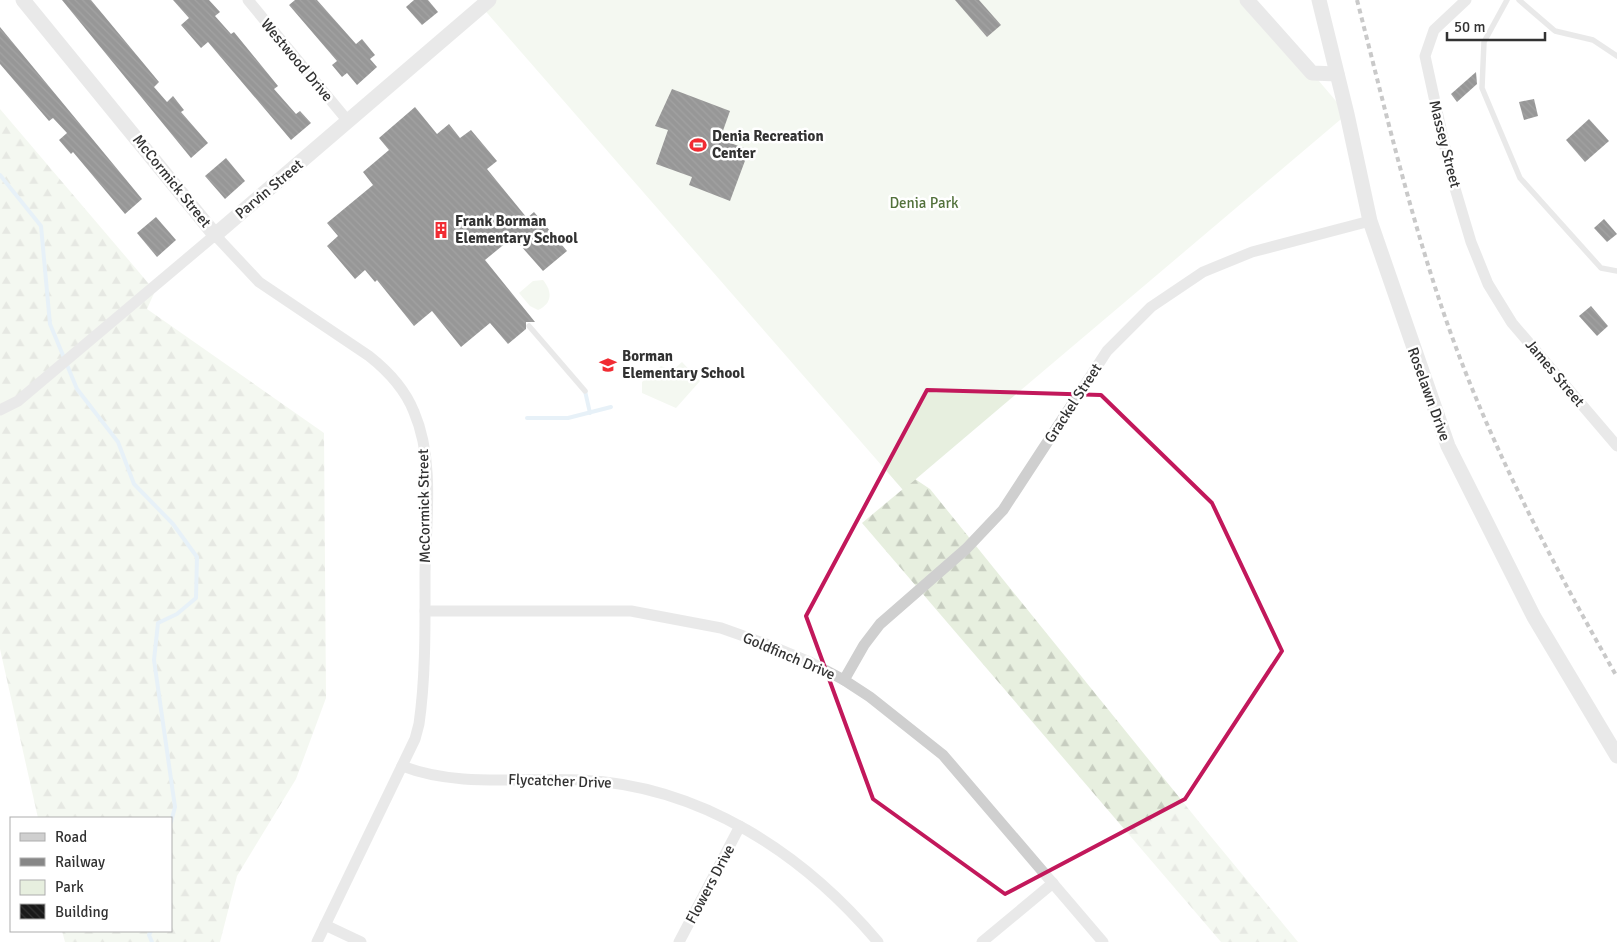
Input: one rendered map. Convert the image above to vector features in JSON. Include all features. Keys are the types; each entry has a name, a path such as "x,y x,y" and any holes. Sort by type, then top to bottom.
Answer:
{"street":[{"name":"McCormick Street","path":"23,0 215,235 259,282 383,367 404,393 420,429 427,468 425,611 420,716 415,739 317,942"},
{"name":"Westwood Drive","path":"248,0 347,120"},
{"path":"1247,0 1312,73 1337,74"},
{"name":"Roselawn Drive","path":"1319,0 1370,220 1395,299 1448,446 1534,617 1617,756"},
{"name":"Massey Street","path":"1466,0 1434,30 1425,56 1452,175 1471,242 1495,298"},
{"name":"Parvin Street","path":"0,410 18,401 284,178 480,3"},
{"name":"Grackel Street","path":"844,680 864,645 880,624 966,549 1003,510 1107,351 1151,308 1203,272 1252,252 1370,220"},
{"name":"James Street","path":"1495,298 1512,323 1617,446"},
{"name":"Goldfinch Drive","path":"425,611 631,611 721,628 769,645 844,680 892,713 943,755 1103,942"},
{"name":"Flycatcher Drive","path":"402,766 422,774 450,778 582,780 620,784 681,800 740,826 789,855 850,909 878,942"},
{"name":"Flowers Drive","path":"679,942 740,826"},
{"path":"982,942 1053,883"},
{"path":"325,925 362,942"}],"lane":[{"path":"1507,0 1484,42 1482,88 1520,178 1601,268 1617,272"},
{"path":"1519,0 1555,31 1593,40 1617,56"},
{"path":"529,326 585,391"}],"highlighted area":[{"path":"927,390 1101,395 1212,503 1282,651 1185,799 1005,894 873,799 806,616"}],"green space":[{"name":"Denia Park","path":"489,0 1250,0 1347,114 903,490 481,6"},
{"path":"0,109 155,291 147,309 324,433 326,698 296,779 237,876 220,942 65,942 62,932 172,932 172,817 38,817 0,649"},
{"path":"543,280 550,296 546,304 538,310 530,306 519,293 533,281"},
{"path":"682,362 700,381 676,408 642,393 642,382 661,366 672,371"},
{"path":"915,479 930,489 1298,942 1221,942 862,523"}],"building":[{"path":"62,0 91,0 159,82 154,87 167,102 173,96 184,110 181,112 208,143 191,158"},
{"path":"173,0 209,0 220,12 215,16 231,34 234,32 278,86 274,89 296,114 300,111 311,123 291,140 208,42 201,48 181,25 189,18"},
{"path":"295,0 317,0 356,44 362,39 375,55 370,59 377,67 357,85 347,73 342,77 332,65 337,61 289,5"},
{"path":"414,0 428,0 438,12 422,25 406,7"},
{"path":"955,0 979,0 1001,25 987,37"},
{"path":"0,27 142,199 125,214 73,152 71,154 59,140 67,133 53,118 49,121 0,64"},
{"path":"1476,72 1477,84 1457,102 1451,94"},
{"name":"Denia Recreation Center","path":"672,89 730,111 720,139 749,150 730,201 689,185 692,177 656,164 668,130 655,126"},
{"path":"1534,99 1538,116 1524,120 1519,102"},
{"name":"Frank Borman Elementary School","path":"415,107 437,134 449,124 460,138 471,130 497,161 487,169 527,218 534,212 567,251 543,271 513,237 485,260 535,322 526,322 526,329 508,344 490,323 461,347 432,311 414,326 377,280 375,282 365,270 355,279 327,246 338,236 327,223 373,185 363,172 389,150 379,138"},
{"path":"1589,119 1609,141 1585,162 1566,140"},
{"path":"226,158 245,181 225,199 205,176"},
{"path":"156,217 176,240 157,257 137,233"},
{"path":"1604,219 1617,234 1607,242 1594,228"},
{"path":"1591,306 1608,326 1597,336 1579,316"}],"waterway":[{"path":"0,175 41,226 50,324 77,389 118,442 134,484 173,524 197,557 196,598 177,614 158,623 154,660 175,807 172,818"},
{"path":"585,391 590,413"},
{"path":"527,418 568,418 611,407"},
{"path":"150,932 149,935 152,942"}],"railway":[{"path":"1357,0 1400,168 1424,252 1468,379 1506,466 1548,552 1617,677"}],"place":[{"name":"Denia Recreation Center","path":"698,145"},
{"name":"Frank Borman Elementary School","path":"441,230"},
{"name":"Borman Elementary School","path":"608,365"}]}
